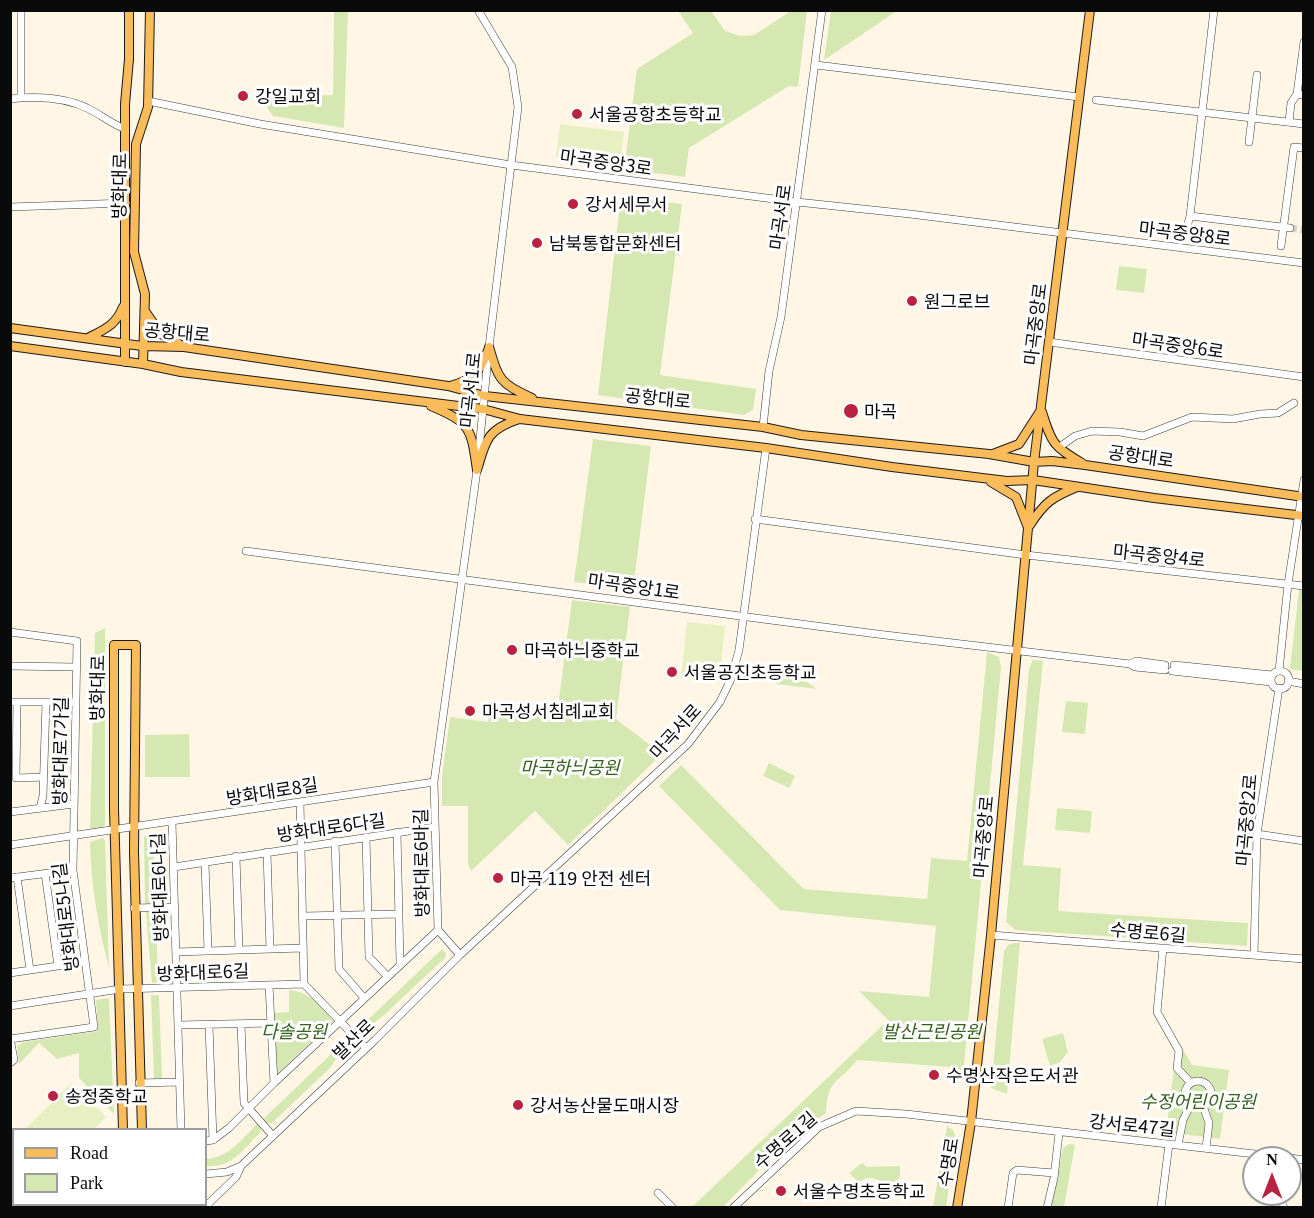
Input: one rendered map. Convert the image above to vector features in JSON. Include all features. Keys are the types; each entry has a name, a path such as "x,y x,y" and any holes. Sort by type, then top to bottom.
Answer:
{"main road":[{"name":"방화대로","path":"125,362 125,129 129,10"},
{"name":"방화대로","path":"143,363 145,294 134,252 134,242 136,144 147,113 150,10"},
{"name":"마곡중앙로","path":"971,1122 991,935 1034,462 1090,10"},
{"path":"87,338 119,318 126,300"},
{"path":"145,311 161,334 184,347"},
{"name":"공항대로","path":"10,328 142,346 184,347 448,386 485,396 763,427 801,435 989,454 1034,462 1052,461 1085,465 1302,496"},
{"name":"공항대로","path":"10,346 143,363 181,372 483,409 520,419 766,448 981,478 1007,481 1033,480 1301,515"},
{"path":"448,386 464,382 478,372 489,347"},
{"path":"489,347 496,371 502,381 507,386 538,401"},
{"path":"423,402 450,414 466,426 473,440 477,470"},
{"path":"989,454 1019,444 1041,409"},
{"path":"1041,409 1057,448 1085,465"},
{"path":"477,470 490,434 505,424 520,419"},
{"path":"981,478 1000,486 1016,497 1029,528"},
{"path":"1029,528 1041,508 1050,500 1077,487"},
{"name":"방화대로","path":"123,1128 114,831 114,645 136,645 134,908 142,1128"},
{"name":"수명로","path":"957,1208 971,1122"}],"street":[{"path":"21,10 21,98"},
{"name":"마곡서1로","path":"434,782 477,470 489,347 518,107 512,67 478,10"},
{"name":"마곡서로","path":"763,427 769,371 781,317 822,10"},
{"path":"1185,234 1190,216 1214,10"},
{"path":"1289,122 1291,104 1300,94 1304,42"},
{"path":"816,65 1079,97"},
{"path":"1249,142 1257,75"},
{"path":"10,99 52,99 78,105 88,108 125,129"},
{"path":"1096,100 1304,124"},
{"name":"마곡중앙3로","path":"148,101 260,124 511,165 1063,234"},
{"path":"1281,246 1287,228 1294,147 1304,148"},
{"path":"10,207 126,203"},
{"path":"1190,216 1287,228"},
{"name":"마곡중앙8로","path":"1063,234 1304,263"},
{"name":"마곡중앙6로","path":"1049,342 1304,377"},
{"path":"1061,446 1075,436 1092,430 1143,436 1192,417 1233,419 1278,413 1294,403"},
{"name":"마곡서로","path":"460,955 662,770 702,727 720,702 731,679 739,651 766,448"},
{"path":"1017,651 1127,664 1136,661 1169,668 1274,676 1287,675 1286,686 1279,688 1274,676 1301,515 1304,480"},
{"path":"755,519 1026,555"},
{"name":"마곡중앙1로","path":"246,551 1017,651"},
{"name":"마곡중앙4로","path":"1026,555 1304,586"},
{"name":"방화대로7가길","path":"10,632 77,641 73,836"},
{"path":"10,666 77,667"},
{"path":"1288,681 1304,684"},
{"name":"마곡중앙2로","path":"1254,956 1257,834 1279,688"},
{"path":"44,777 15,778 14,702 76,702"},
{"path":"40,808 44,777 45,702"},
{"name":"방화대로8길","path":"10,845 434,782"},
{"name":"방화대로6바길","path":"209,1140 249,1109 400,963 438,930 434,782"},
{"path":"300,802 304,984 366,1048"},
{"path":"10,812 74,804"},
{"name":"방화대로6나길","path":"172,822 181,1128"},
{"name":"방화대로6다길","path":"174,867 435,827"},
{"name":"방화대로6바길","path":"397,832 400,963"},
{"path":"1257,834 1304,841"},
{"name":"방화대로5나길","path":"10,1038 94,1027 73,870 73,836"},
{"path":"366,837 369,957 387,976"},
{"path":"334,841 339,969 364,998"},
{"name":"방화대로6다길","path":"267,852 270,949"},
{"path":"236,856 239,950"},
{"path":"205,861 208,951"},
{"path":"30,970 14,878 73,870"},
{"path":"45,873 58,966"},
{"path":"134,908 175,907"},
{"path":"303,916 399,914"},
{"path":"438,930 460,955"},
{"name":"수명로6길","path":"991,935 1304,959"},
{"name":"방화대로6나길","path":"176,952 303,948"},
{"path":"1163,948 1157,1012 1179,1051 1177,1068 1191,1083"},
{"name":"발산로","path":"207,1174 227,1172 241,1166 460,955"},
{"path":"10,973 86,962"},
{"name":"방화대로6길","path":"10,1006 120,989 304,984"},
{"name":"방화대로6길","path":"269,985 274,1083"},
{"path":"178,1025 271,1023"},
{"path":"241,1024 244,1103 273,1136"},
{"path":"209,1025 209,1140"},
{"path":"10,1038 14,1060 10,1063"},
{"path":"1191,1083 1204,1081 1210,1087 1212,1096 1203,1106"},
{"path":"139,1083 180,1082"},
{"path":"1191,1083 1185,1093 1191,1104"},
{"path":"1191,1104 1203,1106"},
{"path":"1178,1145 1183,1120 1191,1104"},
{"path":"1203,1106 1209,1123 1206,1148"},
{"name":"수명로1길","path":"734,1208 778,1163 819,1127 856,1111 865,1110 971,1122"},
{"name":"강서로47길","path":"971,1122 1242,1152"},
{"path":"1047,1208 1059,1133"},
{"path":"1161,1208 1169,1144"},
{"name":"발산로","path":"207,1205 236,1177 241,1166"},
{"path":"1008,1208 1013,1173 1017,1170 1054,1173"},
{"path":"658,1193 673,1208"}],"green space":[{"path":"831,10 897,11 824,60"},
{"path":"334,11 348,11 344,128 273,116 266,106 266,86 285,96 333,95"},
{"path":"678,11 711,11 725,31 740,36 754,35 791,11 807,11 798,87 789,86 689,148 685,177 624,169 637,69 693,33"},
{"path":"560,124 624,132 620,164 556,157"},
{"path":"621,196 682,204 660,375 756,389 753,410 744,415 598,395"},
{"path":"1119,266 1147,269 1144,293 1116,290"},
{"path":"593,439 651,446 633,590 574,582"},
{"path":"1299,589 1303,590 1303,671 1290,669"},
{"name":"마곡하늬공원","path":"572,600 630,607 616,719 662,754 568,845 535,811 471,871 468,864 468,806 442,806 442,776 450,717 488,722 490,705 557,714"},
{"path":"687,622 725,626 719,683 681,678"},
{"path":"105,628 105,825 102,828 90,829 95,633"},
{"name":"발산근린공원","path":"987,652 999,657 1001,667 963,1076 950,1075 950,1067 857,1060 831,1088 826,1113 785,1145 723,1207 692,1207 888,1020 859,991 929,997 936,926 780,910 659,786 681,765 804,889 927,899 931,858 967,861"},
{"path":"1033,660 1043,661 1023,865 1061,868 1058,911 1248,923 1247,946 1015,930 1006,922 1029,669"},
{"path":"779,663 817,689 776,684"},
{"path":"1066,701 1088,703 1085,734 1062,732"},
{"path":"189,734 190,777 145,777 145,735"},
{"path":"769,763 795,776 789,788 763,776"},
{"path":"1057,808 1092,811 1090,833 1055,830"},
{"path":"144,836 153,836 155,904 145,904"},
{"path":"103,838 105,841 109,968 96,906 90,842"},
{"path":"146,912 156,912 158,982 152,983"},
{"path":"1020,943 1007,1094 991,1088 1004,951 1008,945"},
{"path":"442,949 446,957 383,1016 363,1032 360,1033 357,1030"},
{"name":"수정어린이공원","path":"1161,955 1166,955 1160,1010 1192,1065 1229,1070 1220,1139 1166,1132 1176,1054 1153,1014"},
{"name":"다솔공원","path":"289,990 309,996 333,1021 277,1074 274,1013 289,1012"},
{"path":"151,995 159,995 162,1078 154,1079"},
{"path":"109,998 114,1114 79,1078 79,1053 57,1059 39,1043 19,1064 17,1046 23,1042 98,1031 96,1000"},
{"path":"1063,1033 1068,1052 1060,1062 1050,1066 1042,1039"},
{"path":"349,1037 351,1043 330,1068 272,1123 267,1123 263,1119"},
{"path":"71,1083 106,1117 95,1128 26,1128"},
{"path":"257,1124 261,1128 260,1133 236,1157 223,1164 207,1166 207,1159 221,1155"},
{"path":"947,1126 954,1131 956,1141 946,1207 933,1207"},
{"path":"1069,1144 1075,1145 1064,1207 1051,1207 1063,1148"},
{"path":"862,1163 867,1167 900,1166 900,1176 891,1191 876,1179 868,1178 859,1182 849,1173"}],"tunnel":[{"path":"1290,228 1304,230"}],"place":[{"name":"강일교회","path":"243,96"},
{"name":"서울공항초등학교","path":"577,114"},
{"name":"강서세무서","path":"573,204"},
{"name":"남북통합문화센터","path":"537,243"},
{"name":"원그로브","path":"912,301"},
{"name":"마곡","path":"851,411"},
{"name":"마곡하늬중학교","path":"512,650"},
{"name":"서울공진초등학교","path":"672,672"},
{"name":"마곡성서침례교회","path":"470,711"},
{"name":"마곡 119 안전 센터","path":"498,878"},
{"name":"수명산작은도서관","path":"934,1075"},
{"name":"송정중학교","path":"53,1096"},
{"name":"강서농산물도매시장","path":"518,1105"},
{"name":"서울수명초등학교","path":"781,1191"}]}
